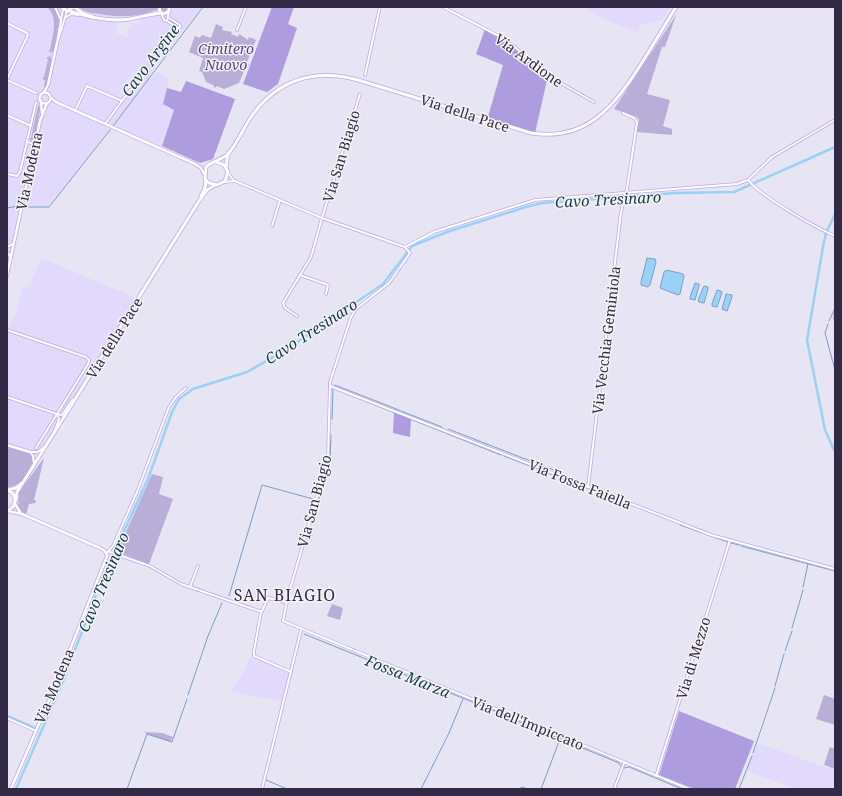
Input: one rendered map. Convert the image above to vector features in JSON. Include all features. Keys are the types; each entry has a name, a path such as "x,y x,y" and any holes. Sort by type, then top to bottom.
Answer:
{"main road":[{"path":"68,11 74,7 82,13 99,18"},
{"path":"151,14 159,7 161,13"},
{"name":"Via della Pace","path":"216,162 228,153 252,116 272,94 296,80 320,75 337,75 358,80 531,133 551,135 576,130 596,119 616,100 676,7"},
{"path":"62,8 84,16 125,19 151,14 165,14 170,9"},
{"name":"Via della Pace","path":"226,168 228,153"},
{"path":"216,162 222,164 228,172 223,182 215,185 209,183 204,174 207,166 216,162"},
{"name":"Via della Pace","path":"199,201 205,188 206,179"},
{"name":"Via della Pace","path":"15,504 17,492 199,201 207,190 215,185"},
{"name":"Via della Pace","path":"7,490 16,488 28,476"},
{"name":"Via della Pace","path":"7,490 13,493 16,500"},
{"path":"8,511 15,504"}],"street":[{"path":"55,7 62,20"},
{"path":"237,30 246,7"},
{"path":"365,75 380,7"},
{"name":"Via Ardione","path":"443,7 497,35 515,47 543,73 594,102"},
{"path":"62,8 62,20 48,85 51,98 75,111 193,164 201,168 204,174"},
{"path":"168,19 170,9"},
{"path":"62,20 68,11"},
{"path":"161,13 164,20 168,19 180,25 180,28 168,19"},
{"path":"62,20 71,14 84,16"},
{"path":"7,23 26,32 28,35 7,80 36,93 40,97 41,101 48,103 56,102"},
{"path":"40,97 48,85"},
{"path":"75,111 87,86 122,101"},
{"path":"105,124 130,90"},
{"path":"36,93 49,94"},
{"name":"Via San Biagio","path":"297,316 285,308 283,304 311,257 360,94"},
{"path":"48,103 51,98"},
{"name":"Via Modena","path":"41,101 42,115"},
{"path":"7,174 17,176 20,172 36,102"},
{"name":"Via Modena","path":"7,275 35,144 42,115 48,103"},
{"path":"623,113 634,118 637,122 625,193"},
{"path":"7,115 30,126"},
{"path":"407,249 434,232 528,201 737,184 748,180 772,157 835,120"},
{"path":"27,142 35,144"},
{"path":"193,164 207,166"},
{"path":"228,172 235,181"},
{"path":"748,180 752,186 826,232 835,236"},
{"path":"223,182 235,181 322,218"},
{"name":"Via Vecchia Geminiola","path":"588,487 625,193"},
{"path":"272,226 280,200"},
{"name":"Via San Biagio","path":"286,602 328,459 330,386 352,313 389,283 410,254 407,249 322,218"},
{"path":"12,251 7,248 13,244"},
{"path":"7,251 12,251"},
{"path":"7,251 11,257"},
{"path":"300,274 328,285 326,294"},
{"path":"835,313 835,319"},
{"path":"7,330 88,358 88,364 36,448"},
{"name":"Via Fossa Faiella","path":"330,386 588,487 730,540 835,569"},
{"path":"111,552 142,483 169,407 176,397 186,388"},
{"path":"7,397 62,415 72,400 76,399"},
{"path":"55,432 55,426 59,419 57,414"},
{"path":"7,445 30,452 39,451 50,440"},
{"path":"30,452 34,461 31,471"},
{"path":"15,504 22,514"},
{"path":"8,511 22,514 100,548 106,554 111,552 150,566 190,587 262,612"},
{"name":"Via di Mezzo","path":"656,776 730,540"},
{"name":"Via Modena","path":"11,789 106,562 106,554"},
{"path":"190,587 198,566"},
{"path":"286,602 268,598 262,612 254,656 291,672"},
{"name":"Via dell'Impiccato","path":"286,602 283,621 301,630 689,789"},
{"path":"262,789 301,630"},
{"path":"7,718 36,731"},
{"path":"614,789 624,763"}],"shaded area":[{"path":"7,7 79,7 81,9 118,18 116,33 129,37 127,33 133,25 147,16 159,14 166,15 174,7 201,7 147,78 149,79 158,72 169,78 163,104 174,109 162,146 113,127 48,206 20,206 7,275"},
{"path":"272,7 294,7 288,24 297,28 278,84 267,92 243,84"},
{"path":"583,7 671,7 662,20 641,25 637,33 597,16"},
{"path":"485,29 510,44 548,76 535,133 487,120 503,65 476,54"},
{"path":"186,81 235,99 213,159 200,163 162,146 174,110 163,104 167,88 181,92"},
{"path":"41,258 141,300 105,360 53,432 40,449 36,451 7,444 7,328 9,328 15,315 22,289 30,285"},
{"path":"394,412 411,419 410,437 393,433"},
{"path":"250,657 289,673 282,702 230,691 242,675"},
{"path":"679,711 754,741 735,789 695,789 659,775"},
{"path":"758,743 835,771 834,789 796,789 747,771"}],"green space":[{"path":"46,7 54,7 57,11 59,22 54,50 51,53 48,50 50,50 54,21 53,15"},
{"path":"79,7 168,7 168,10 165,13 160,9 144,14 123,16 91,13"},
{"path":"676,15 665,47 662,47 647,94 670,100 663,126 672,129 672,135 637,132 639,120 637,117 614,109"},
{"name":"Cimitero Nuovo","path":"216,24 223,27 222,30 232,32 231,34 238,37 239,34 248,40 249,37 256,40 247,62 249,65 244,71 239,83 224,89 217,86 215,88 213,85 206,82 202,72 199,71 203,58 189,52 195,36 200,38 202,35 211,38"},
{"path":"50,56 52,60 46,87 44,87 45,81 42,78 44,77 48,59 46,58"},
{"path":"38,106 41,107 34,139 31,141 29,138 31,138"},
{"path":"7,446 33,456 31,466 25,477 17,484 7,487"},
{"path":"44,458 34,500 36,503 29,504 26,515 18,508 19,492"},
{"path":"152,474 163,477 159,494 173,499 149,564 117,552"},
{"path":"332,604 343,608 340,620 327,616"},
{"path":"824,695 835,699 835,725 816,719"},
{"path":"145,732 162,733 173,737 170,742"},
{"path":"830,747 835,749 835,769 824,765"}],"water":[{"path":"647,258 655,259 656,262 650,285 648,287 641,285"},
{"path":"667,270 683,274 684,276 680,294 678,295 660,288 664,272"},
{"path":"695,283 699,284 699,286 695,300 690,299 690,297"},
{"path":"704,286 708,287 708,289 704,303 699,302 698,300"},
{"path":"717,290 721,291 722,293 717,307 712,306 712,304"},
{"path":"726,294 732,295 727,311 722,309"}],"waterway":[{"name":"Cavo Argine","path":"113,126 203,7"},
{"path":"24,207 49,207 110,130"},
{"name":"Cavo Tresinaro","path":"16,789 64,679 101,581 148,479 172,412 179,399 193,389 247,372 284,351 383,284 412,246 447,232 542,203 675,193 734,192 835,147"},
{"path":"7,208 18,206"},
{"name":"Fossa Marza","path":"835,214 826,233 807,340 825,430 835,452"},
{"path":"829,321 835,308"},
{"path":"828,324 825,333 835,370"},
{"path":"335,385 442,427"},
{"path":"332,419 333,390"},
{"path":"350,395 501,455"},
{"path":"448,429 559,472"},
{"path":"319,499 330,460 331,435"},
{"path":"504,456 566,480"},
{"path":"569,481 589,489"},
{"path":"229,596 262,485 313,499"},
{"path":"680,525 728,542"},
{"path":"731,543 739,545"},
{"path":"741,546 835,571"},
{"path":"803,587 808,564"},
{"path":"792,628 803,590"},
{"path":"188,695 208,636 222,603"},
{"path":"785,651 792,631"},
{"name":"Fossa Marza","path":"304,634 512,718"},
{"path":"775,686 784,654"},
{"path":"753,753 775,688"},
{"path":"127,789 147,734 172,742 187,699"},
{"path":"421,789 449,733 463,699"},
{"path":"7,716 35,728"},
{"name":"Fossa Marza","path":"517,721 619,763 621,766"},
{"path":"541,789 560,739"},
{"path":"739,789 752,756"},
{"name":"Fossa Marza","path":"624,768 629,767 682,789"},
{"path":"266,780 287,789"},
{"path":"519,789 522,787 528,789"}],"district":[{"name":"SAN BIAGIO","path":"285,595"}]}
